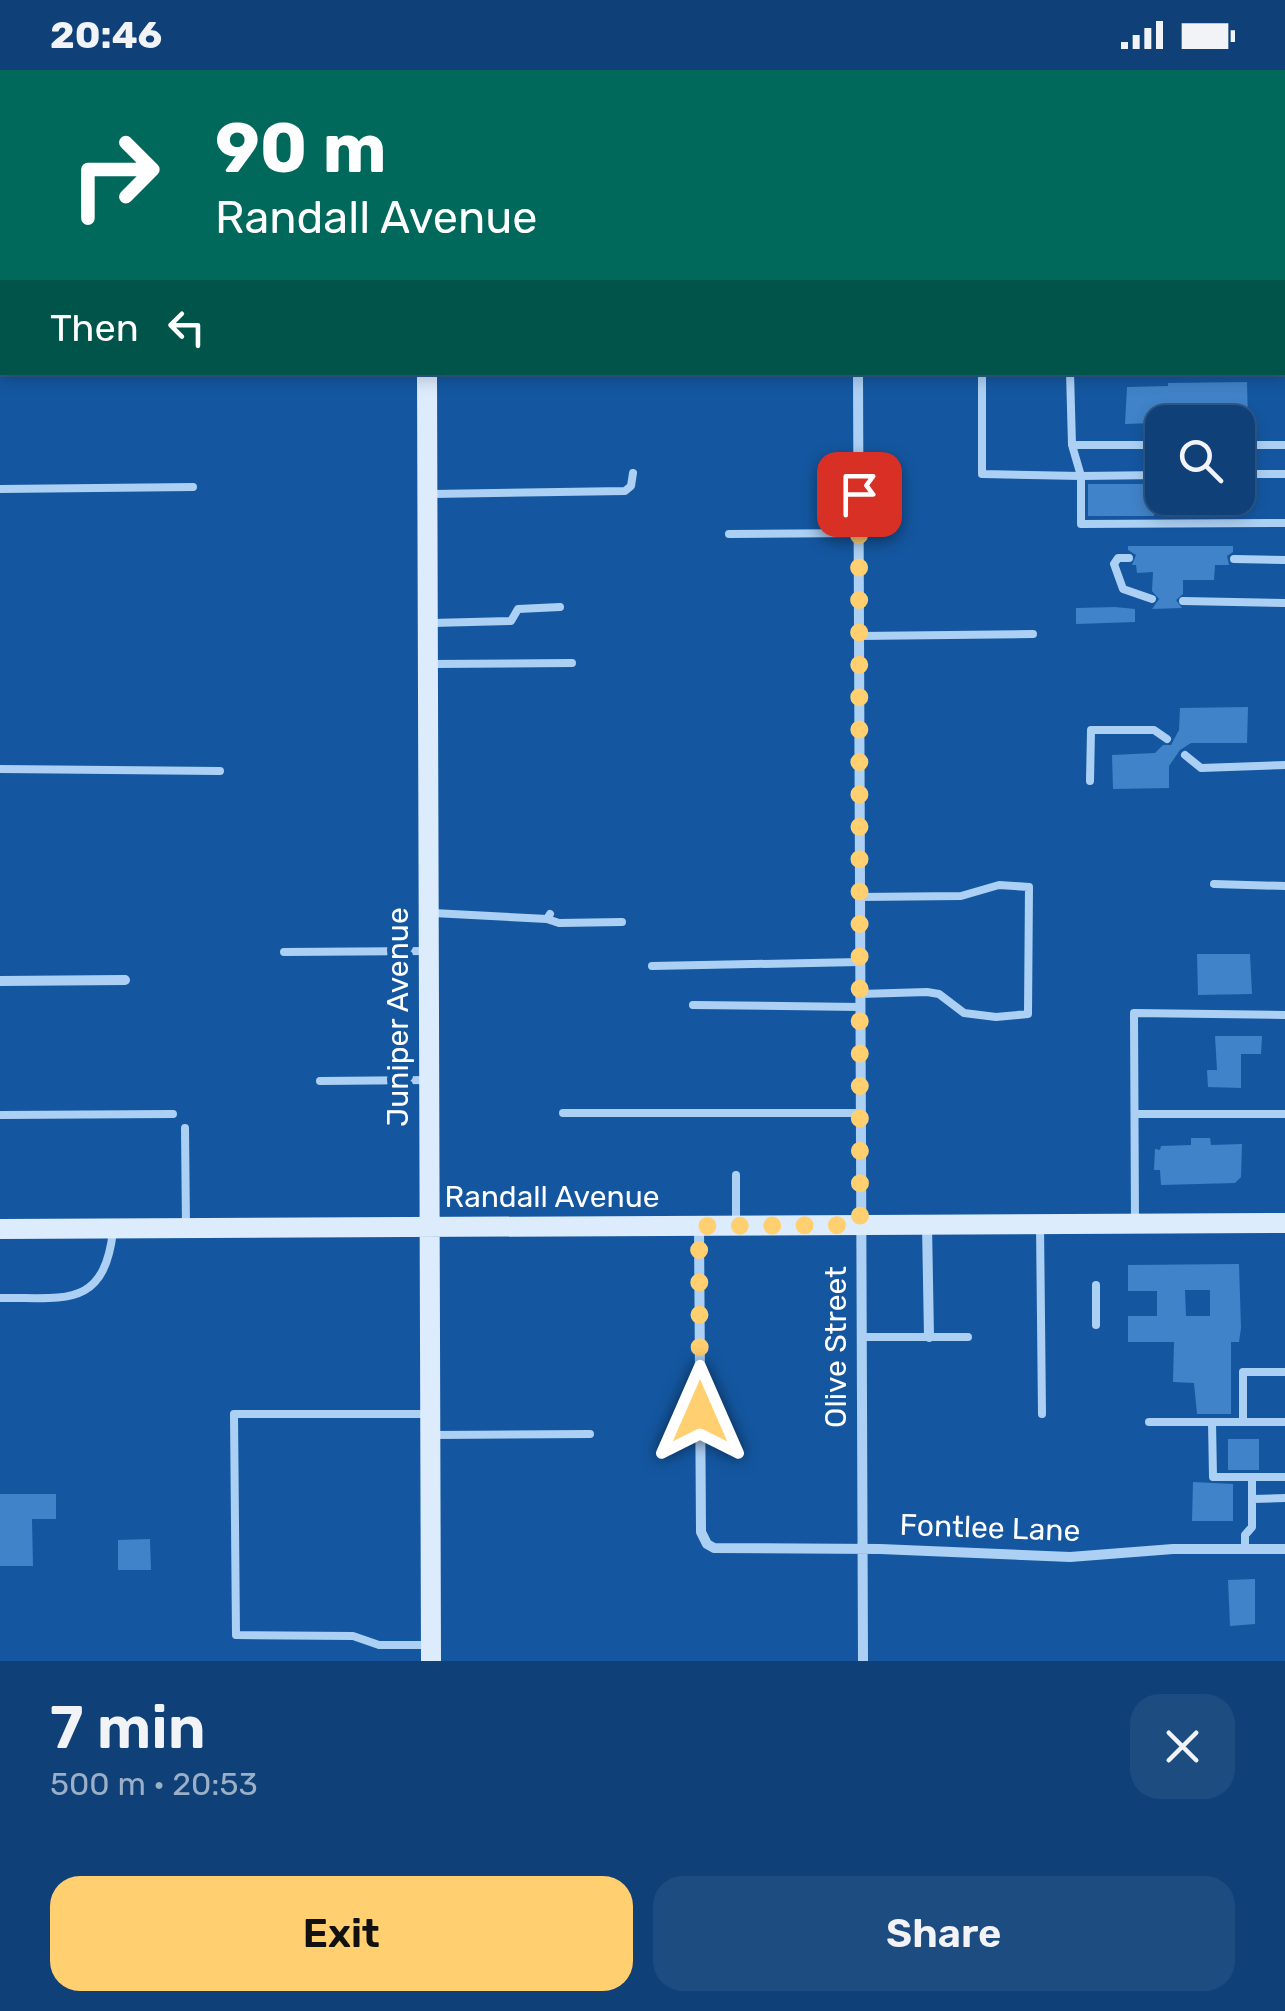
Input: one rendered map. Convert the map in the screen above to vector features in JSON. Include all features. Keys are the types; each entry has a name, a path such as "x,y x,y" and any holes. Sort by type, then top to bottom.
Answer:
{"street":[{"name":"Juniper Avenue","path":"427,375 431,1653"},
{"name":"Olive Street","path":"858,375 863,1661"},
{"path":"0,981 125,980"},
{"name":"Randall Avenue","path":"0,1229 1285,1223"},
{"path":"928,1225 929,1337"},
{"name":"Fontlee Lane","path":"699,1226 701,1532 707,1544 721,1549 862,1549 1086,1558 1173,1549 1285,1549"}],"lane":[{"path":"982,375 982,474 1145,475"},
{"path":"1070,375 1072,445 1080,476 1080,524 1285,523"},
{"path":"1072,445 1145,445"},
{"path":"1255,445 1285,445"},
{"path":"427,494 626,492 632,486 633,473"},
{"path":"1255,474 1285,474"},
{"path":"0,490 193,487"},
{"path":"729,534 859,533"},
{"path":"1129,558 1118,558 1114,564 1123,589 1152,599"},
{"path":"1234,559 1285,560"},
{"path":"1183,601 1285,603"},
{"path":"427,624 511,621 518,609 560,607"},
{"path":"859,636 1032,634"},
{"path":"427,664 572,662"},
{"path":"1090,781 1090,730 1154,730 1167,739"},
{"path":"1184,755 1200,768 1285,765"},
{"path":"0,769 220,771"},
{"path":"1214,884 1285,886"},
{"path":"860,897 961,896 999,885 1028,887 1028,1014 996,1017 964,1013 940,994 928,992 860,994"},
{"path":"428,912 548,916 559,922 622,922"},
{"path":"284,952 428,951"},
{"path":"652,966 860,962"},
{"path":"693,1006 860,1007"},
{"path":"1135,1224 1134,1013 1285,1015"},
{"path":"320,1080 428,1080"},
{"path":"563,1113 860,1113"},
{"path":"0,1115 173,1114"},
{"path":"1135,1114 1285,1114"},
{"path":"184,1128 186,1228"},
{"path":"736,1175 736,1226"},
{"path":"1040,1224 1042,1414"},
{"path":"0,1298 68,1296 95,1286 111,1251 114,1228"},
{"path":"1096,1285 1096,1325"},
{"path":"861,1337 968,1336"},
{"path":"1243,1422 1243,1372 1285,1372"},
{"path":"431,1653 379,1645 353,1636 236,1635 234,1414 590,1434"},
{"path":"1149,1422 1285,1422"},
{"path":"1212,1422 1213,1477 1285,1478"},
{"path":"1244,1549 1244,1534 1252,1527 1252,1477"},
{"path":"1252,1499 1285,1498"}],"building":[{"path":"1247,382 1248,405 1145,405 1145,423 1125,424 1127,387"},
{"path":"1088,484 1145,484 1145,515 1154,515 1154,516 1088,516"},
{"path":"1128,546 1233,546 1233,552 1227,556 1229,565 1215,565 1214,580 1183,580 1183,594 1176,600 1182,608 1152,609 1159,599 1152,591 1153,572 1137,573 1136,565 1132,565 1136,555"},
{"path":"1076,608 1135,609 1135,622 1076,624"},
{"path":"1248,707 1247,743 1191,743 1180,750 1169,766 1169,788 1113,789 1112,755 1155,753 1163,745 1171,745 1179,730 1180,708"},
{"path":"1197,954 1250,954 1252,994 1198,995"},
{"path":"1215,1036 1262,1036 1261,1054 1241,1054 1241,1088 1208,1087 1207,1070 1217,1070"},
{"path":"1191,1138 1210,1138 1211,1145 1242,1144 1241,1177 1235,1183 1161,1185 1160,1170 1154,1170 1155,1149 1191,1145"},
{"path":"1239,1264 1241,1328 1239,1342 1231,1342 1231,1414 1197,1414 1194,1383 1173,1382 1174,1342 1128,1342 1128,1316 1157,1316 1157,1291 1128,1291 1128,1265","holes":["1185,1290 1210,1290 1210,1316 1186,1316"]},
{"path":"1228,1439 1259,1439 1259,1470 1228,1470"},
{"path":"1193,1482 1233,1484 1233,1521 1192,1521"},
{"path":"0,1494 56,1494 56,1519 32,1519 33,1566 0,1566"},
{"path":"150,1539 151,1570 118,1570 118,1540"},
{"path":"1255,1579 1255,1624 1230,1626 1228,1580"}],"route":[{"path":"700,1412 699,1226 860,1225 859,494"}]}
